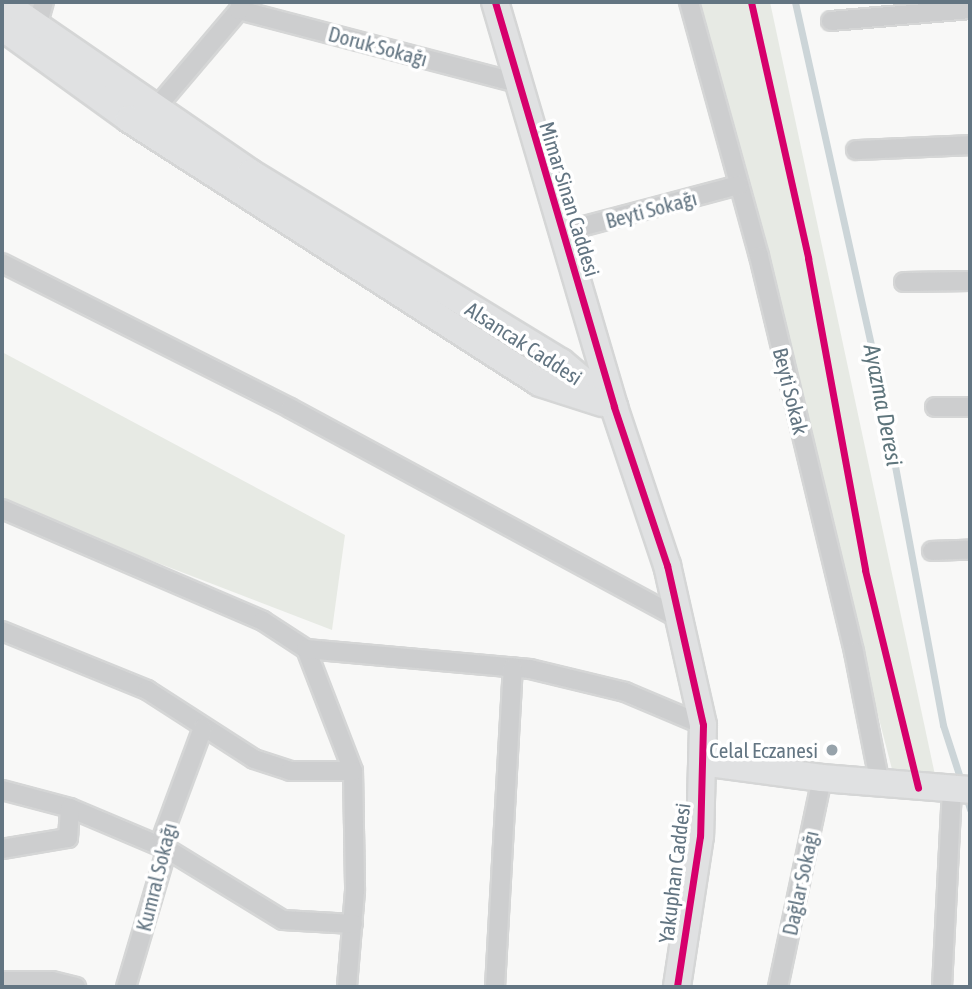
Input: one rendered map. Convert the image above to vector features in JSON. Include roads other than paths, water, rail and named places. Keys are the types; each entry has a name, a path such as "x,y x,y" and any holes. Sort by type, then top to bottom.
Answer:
{"street":[{"name":"Alsancak Caddesi","path":"2,2 40,14 156,108 251,173 561,362 614,407"},
{"name":"Mimar Sinan Caddesi","path":"495,2 614,407 667,565 679,618"},
{"name":"Beyti Sokak","path":"688,2 739,185 854,652 880,784"},
{"name":"Doruk Sokağı","path":"240,6 517,83"},
{"path":"156,108 240,6"},
{"path":"831,21 970,9"},
{"name":"Alsancak Caddesi","path":"2,27 129,119 540,383 614,407"},
{"path":"856,150 970,145"},
{"name":"Beyti Sokağı","path":"562,232 739,185"},
{"path":"2,263 290,408 679,618"},
{"path":"904,282 970,281"},
{"path":"935,407 970,407"},
{"path":"2,509 263,621 306,649 513,668 625,692 703,725"},
{"path":"932,551 970,550"},
{"name":"Yakuphan Caddesi","path":"677,987 700,836 703,725 679,618"},
{"path":"2,631 147,690 254,759 290,771 353,771"},
{"path":"306,649 353,771 353,924 347,987"},
{"path":"495,987 513,668"},
{"name":"Kumral Sokağı","path":"126,987 167,849 162,838 203,728"},
{"path":"702,762 822,779 961,791 942,987"},
{"name":"Dağlar Sokağı","path":"778,987 822,779"},
{"path":"2,790 70,808 167,849 283,920 353,924"},
{"path":"2,849 68,838 70,808"},
{"path":"2,981 52,981 76,987"}],"waterway":[{"name":"Ayazma Deresi","path":"795,2 880,385 943,725 962,784"},
{"name":"Ayazma Deresi","path":"966,796 970,809"}],"place":[{"name":"Celal Eczanesi","path":"832,750"}]}
